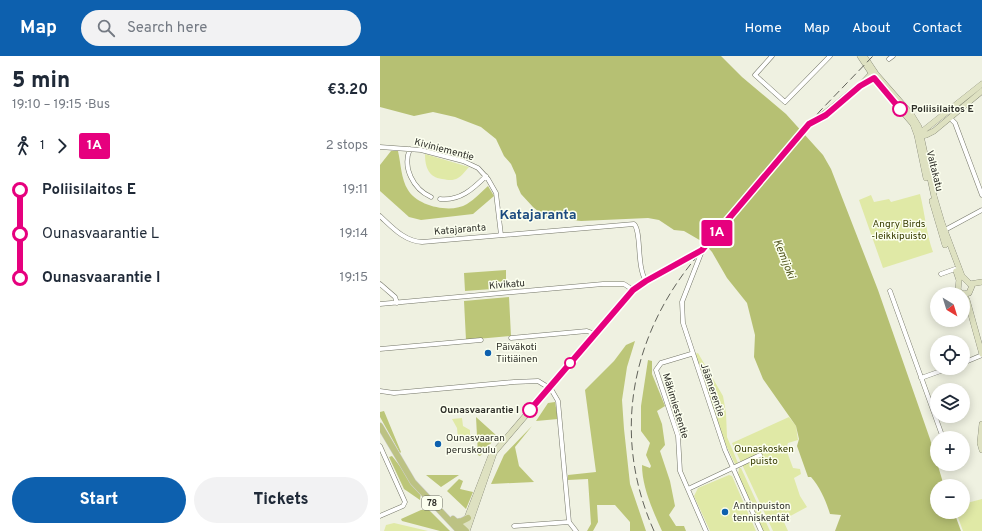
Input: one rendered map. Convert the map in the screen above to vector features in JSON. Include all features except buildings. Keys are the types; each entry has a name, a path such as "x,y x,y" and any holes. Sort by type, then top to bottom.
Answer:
{"main road":[{"name":"78","path":"380,426 413,482 464,531"},
{"name":"78","path":"407,471 464,531"},
{"path":"456,522 468,518"}],"street":[{"path":"772,56 755,75 785,102 830,56"},
{"path":"860,56 874,75"},
{"path":"864,56 874,75"},
{"path":"889,59 894,56"},
{"path":"464,531 487,462 633,290 646,281 702,250 809,124 826,115 874,75"},
{"name":"Valtakatu","path":"874,75 909,118 920,135 942,232 955,269 958,287"},
{"path":"920,135 943,116 982,88"},
{"path":"920,135 934,131 982,88"},
{"path":"943,116 950,118 955,123 982,195"},
{"name":"Kiviniementie","path":"380,147 410,149 474,165 486,176 498,197 501,235"},
{"path":"410,149 407,163 412,179 422,191 431,197"},
{"path":"440,199 452,199 462,196 486,176"},
{"path":"942,232 982,210"},
{"name":"Katajaranta","path":"380,216 404,237 415,242 634,224 638,231 640,268 646,281"},
{"name":"Valtakatu","path":"942,232 966,287"},
{"name":"Jäämerentie","path":"702,250 681,307 682,324 691,354 733,469 760,531"},
{"path":"690,257 694,258 697,262"},
{"path":"941,274 955,269"},
{"path":"970,288 981,283"},
{"path":"380,284 395,297 397,303"},
{"name":"Kivikatu","path":"380,304 603,284 624,284 633,290"},
{"path":"959,284 963,287"},
{"path":"890,291 940,431"},
{"name":"Valtakatu","path":"970,300 982,339"},
{"name":"Valtakatu","path":"970,311 982,355"},
{"path":"511,338 587,331 595,334"},
{"path":"380,349 481,340"},
{"name":"Mäkimiestentie","path":"691,354 661,363 656,370 678,436 679,466 706,531"},
{"path":"970,360 982,355"},
{"path":"921,378 930,375"},
{"path":"380,391 386,393 533,381 541,382 556,394 559,405 568,522 576,531"},
{"path":"982,424 982,450"},
{"path":"380,446 405,504 380,516"},
{"path":"464,531 494,453"},
{"path":"688,489 760,455"},
{"path":"514,526 568,522"}],"green space":[{"path":"425,154 469,167 456,179 448,180 438,178 431,174 427,168"},
{"name":"Angry Birds -leikkipuisto","path":"920,194 933,252 883,268 859,200 871,195 874,202 889,199 891,202"},
{"path":"698,353 723,396 726,413 727,437 738,463 735,464 725,443 695,354"},
{"name":"Ounaskosken puisto","path":"789,417 796,426 798,440 788,443 786,449 793,468 800,469 801,474 794,478 800,496 807,507 783,520 788,531 773,531 732,443"},
{"path":"462,418 463,426 470,430 470,437 458,438 457,428 452,419"},
{"path":"739,468 741,468 770,531 763,531 738,475"},
{"path":"729,475 732,476 756,531 710,531 694,496 698,488"},
{"path":"982,499 982,531 963,531 959,519 970,519 970,502"},
{"path":"394,523 428,531 384,531 386,525"}],"shaded area":[{"path":"391,151 398,151 403,176 408,190 412,196 426,204 444,208 460,207 470,202 488,186 494,196 473,214 421,220 409,217 380,191 380,165"},
{"path":"506,270 506,288 465,291 464,273"},
{"path":"509,297 511,336 466,340 464,301"},
{"path":"635,341 627,367 622,400 630,484 646,531 630,531 630,522 615,505 597,505 598,522 593,531 587,531 591,524 588,479 568,480 568,475 596,472 585,390 614,361 626,345"},
{"path":"648,360 652,361 652,374 665,406 657,411 662,424 665,445 660,451 670,481 675,506 669,515 676,526 684,526 686,531 662,531 649,499 642,473 642,465 650,468 651,466 646,455 650,443 641,431 641,406"},
{"path":"555,402 558,419 536,421 548,403"},
{"path":"384,411 401,452 400,453 380,417 380,412"},
{"path":"476,417 497,436 480,456 478,455"},
{"path":"532,426 515,447 519,466 534,482 491,484 504,455"},
{"path":"392,456 421,493 420,500 404,489 389,457"},
{"path":"426,475 459,475 441,487"},
{"path":"459,479 463,481 460,489 473,492 466,509 447,491"},
{"path":"421,510 429,510 450,531 440,531 402,521 401,519"}],"water":[{"name":"Kemijoki","path":"380,56 721,56 742,77 786,114 823,155 831,169 878,290 930,439 930,471 940,471 942,479 930,479 930,519 957,519 961,531 835,531 841,515 830,514 820,490 811,477 808,477 797,446 799,439 796,426 763,379 754,357 755,335 747,303 727,278 712,252 703,242 684,231 674,230 659,220 648,218 581,221 545,217 521,194 517,185 516,175 511,164 504,156 496,139 481,127 455,117 433,112 414,116 380,107"}],"railway":[{"path":"654,531 641,496 634,462 631,427 634,393 641,359 653,327 669,295 690,265 820,111 873,56"}],"bus line":[{"name":"1A","path":"530,410 633,290 679,262 698,254 702,250 809,124 826,115 860,86 874,78 900,109"}],"place":[{"name":"Poliisilaitos E","path":"900,109"},
{"name":"Päiväkoti Tiitiäinen","path":"488,353"},
{"name":"Ounasvaarantie I","path":"530,410"},
{"name":"Ounasvaaran peruskoulu","path":"438,444"},
{"name":"Antinpuiston tenniskentät","path":"725,512"}],"district":[{"name":"Katajaranta","path":"538,215"}]}
